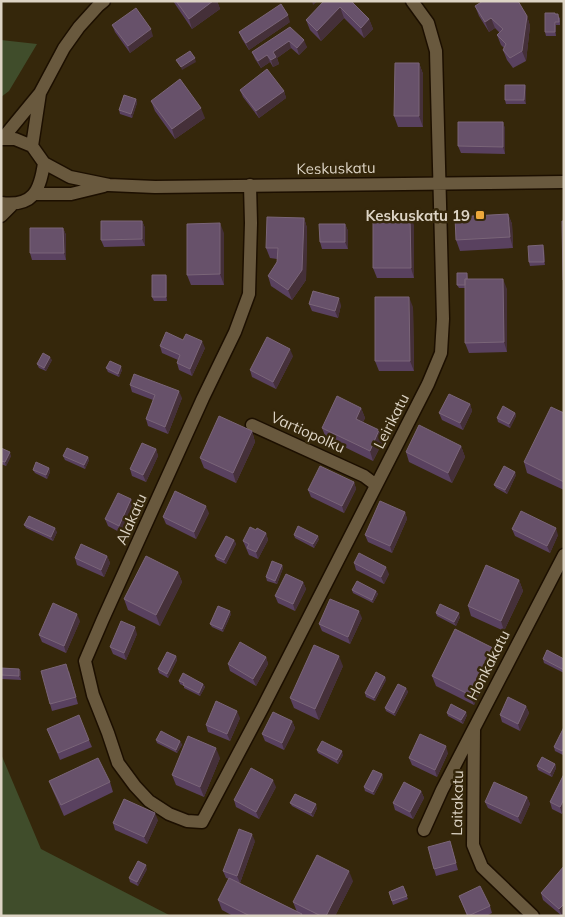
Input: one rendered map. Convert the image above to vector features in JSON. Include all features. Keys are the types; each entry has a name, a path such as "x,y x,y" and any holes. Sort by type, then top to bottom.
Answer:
{"street":[{"path":"2,138 40,93 64,48 79,27 104,1"},
{"name":"Leirikatu","path":"202,822 428,384 441,353 443,319 436,51 428,23 412,1"},
{"path":"32,146 40,93"},
{"path":"1,216 7,203 25,201 35,194 42,180 44,163 32,146 15,139 2,138"},
{"name":"Keskuskatu","path":"44,163 70,177 109,185 155,187 564,182"},
{"name":"Keskuskatu","path":"35,194 71,194 109,185"},
{"name":"Alakatu","path":"202,822 187,821 169,814 149,801 129,779 118,763 92,695 85,661 191,424 235,332 249,294 250,185"},
{"name":"Vartiopolku","path":"252,425 364,476 376,485"},
{"name":"Honkakatu","path":"424,830 474,727 564,555"},
{"name":"Laitakatu","path":"474,727 473,845 482,867 533,916"}],"green space":[{"path":"1,40 37,44 9,91 1,97"},
{"path":"1,754 41,849 171,916 1,916"}],"building":[{"path":"176,1 213,1 189,19"},
{"path":"324,1 351,1 369,19 361,28 340,7 317,31 306,20"},
{"path":"483,1 518,1 527,16 522,51 510,58 503,50 506,44 497,35 503,29 491,18 485,22 475,6"},
{"path":"281,4 288,15 246,43 239,32"},
{"path":"136,8 151,29 128,46 112,25"},
{"path":"545,13 558,14 559,22 555,22 555,32 545,32"},
{"path":"290,27 304,40 297,48 289,41 273,52 276,57 271,60 267,55 258,61 252,52"},
{"path":"190,51 195,58 181,67 176,60"},
{"path":"395,63 419,63 419,116 394,116"},
{"path":"267,69 284,91 256,111 240,90"},
{"path":"180,79 201,108 172,129 151,101"},
{"path":"505,85 525,85 524,100 505,100"},
{"path":"124,95 136,99 131,114 119,110"},
{"path":"458,122 503,122 503,147 458,146"},
{"path":"508,214 510,237 456,240 455,217"},
{"path":"410,215 411,268 373,268 373,216"},
{"path":"267,217 304,218 302,270 288,290 268,276 277,262 278,248 266,248"},
{"path":"101,221 142,221 142,239 101,240"},
{"path":"562,221 564,221 564,280 563,280"},
{"path":"220,223 220,274 187,275 187,224"},
{"path":"319,224 345,224 345,242 320,242"},
{"path":"30,228 63,228 64,253 30,253"},
{"path":"543,245 544,262 529,262 528,246"},
{"path":"457,273 467,273 465,285 457,285"},
{"path":"152,275 166,275 166,297 152,297"},
{"path":"465,279 503,279 504,342 465,343"},
{"path":"313,291 339,298 335,311 309,304"},
{"path":"375,297 409,297 410,361 375,361"},
{"path":"166,332 183,340 186,334 202,341 190,369 177,363 180,355 160,346"},
{"path":"267,337 290,349 273,382 250,370"},
{"path":"43,353 50,357 44,368 37,364"},
{"path":"110,361 121,366 118,374 106,368"},
{"path":"134,374 179,391 165,427 146,419 155,395 130,385"},
{"path":"449,394 470,404 460,423 439,413"},
{"path":"337,396 361,408 356,419 379,430 370,451 322,428"},
{"path":"503,406 515,413 509,424 497,418"},
{"path":"551,407 564,413 564,482 524,462"},
{"path":"219,416 252,431 233,473 200,458"},
{"path":"419,425 461,446 448,473 406,452"},
{"path":"142,443 156,449 143,475 130,469"},
{"path":"1,448 10,452 5,462 1,461"},
{"path":"67,448 88,457 84,465 63,456"},
{"path":"36,462 49,468 46,475 33,470"},
{"path":"320,466 354,482 342,506 308,490"},
{"path":"504,466 515,472 505,490 494,485"},
{"path":"175,491 206,506 194,532 163,517"},
{"path":"118,493 131,499 119,526 105,519"},
{"path":"380,501 405,512 390,546 365,535"},
{"path":"521,511 556,528 547,546 512,529"},
{"path":"29,516 55,528 51,537 24,525"},
{"path":"298,526 318,536 313,544 294,535"},
{"path":"250,527 256,530 257,528 266,533 256,552 247,548 249,544 243,541"},
{"path":"226,536 234,540 224,560 215,556"},
{"path":"81,544 107,556 101,570 75,558"},
{"path":"359,553 386,567 381,577 354,563"},
{"path":"146,556 178,572 156,615 124,599"},
{"path":"272,561 282,565 275,581 266,577"},
{"path":"486,565 519,580 501,621 468,606"},
{"path":"286,574 303,582 293,604 275,596"},
{"path":"357,581 376,591 372,600 352,590"},
{"path":"330,599 359,611 348,637 319,624"},
{"path":"53,603 77,614 64,646 39,635"},
{"path":"440,604 459,613 454,622 436,613"},
{"path":"218,606 230,611 222,629 210,624"},
{"path":"121,621 135,627 124,653 110,647"},
{"path":"455,629 493,648 470,695 432,676"},
{"path":"240,642 266,657 253,679 228,664"},
{"path":"314,645 339,656 315,709 290,698"},
{"path":"547,650 564,659 564,670 543,659"},
{"path":"167,652 176,656 167,674 158,669"},
{"path":"66,664 76,697 50,704 41,671"},
{"path":"1,668 19,669 19,676 1,675"},
{"path":"376,672 385,677 374,698 365,693"},
{"path":"183,673 203,684 199,693 179,681"},
{"path":"398,684 406,688 394,713 385,708"},
{"path":"508,697 526,706 518,724 500,715"},
{"path":"216,701 237,711 227,734 206,725"},
{"path":"451,704 466,712 461,720 447,713"},
{"path":"273,712 292,721 282,743 262,734"},
{"path":"79,715 89,740 58,753 47,729"},
{"path":"564,727 564,748 562,751 554,747"},
{"path":"161,731 180,741 176,750 156,740"},
{"path":"420,734 446,746 435,770 409,758"},
{"path":"188,736 216,748 200,787 172,775"},
{"path":"322,741 342,751 337,760 317,750"},
{"path":"542,757 555,764 550,773 537,766"},
{"path":"98,758 110,782 61,805 49,781"},
{"path":"251,768 273,780 256,812 234,800"},
{"path":"373,770 382,774 373,792 364,787"},
{"path":"564,774 564,799 560,807 550,802"},
{"path":"404,782 421,791 410,812 393,803"},
{"path":"494,782 527,797 518,817 485,802"},
{"path":"295,794 316,804 311,813 290,803"},
{"path":"124,799 155,813 144,837 113,823"},
{"path":"239,829 252,834 237,876 223,871"},
{"path":"450,841 456,863 434,869 428,847"},
{"path":"317,855 349,871 326,916 321,916 293,902"},
{"path":"138,861 146,865 137,882 129,878"},
{"path":"564,866 564,904 559,909 541,893"},
{"path":"229,878 302,914 301,916 250,916 218,900"},
{"path":"403,886 407,896 392,901 389,892"},
{"path":"480,886 490,906 468,916 459,896"}],"place":[{"name":"Keskuskatu 19","path":"480,215"}]}
